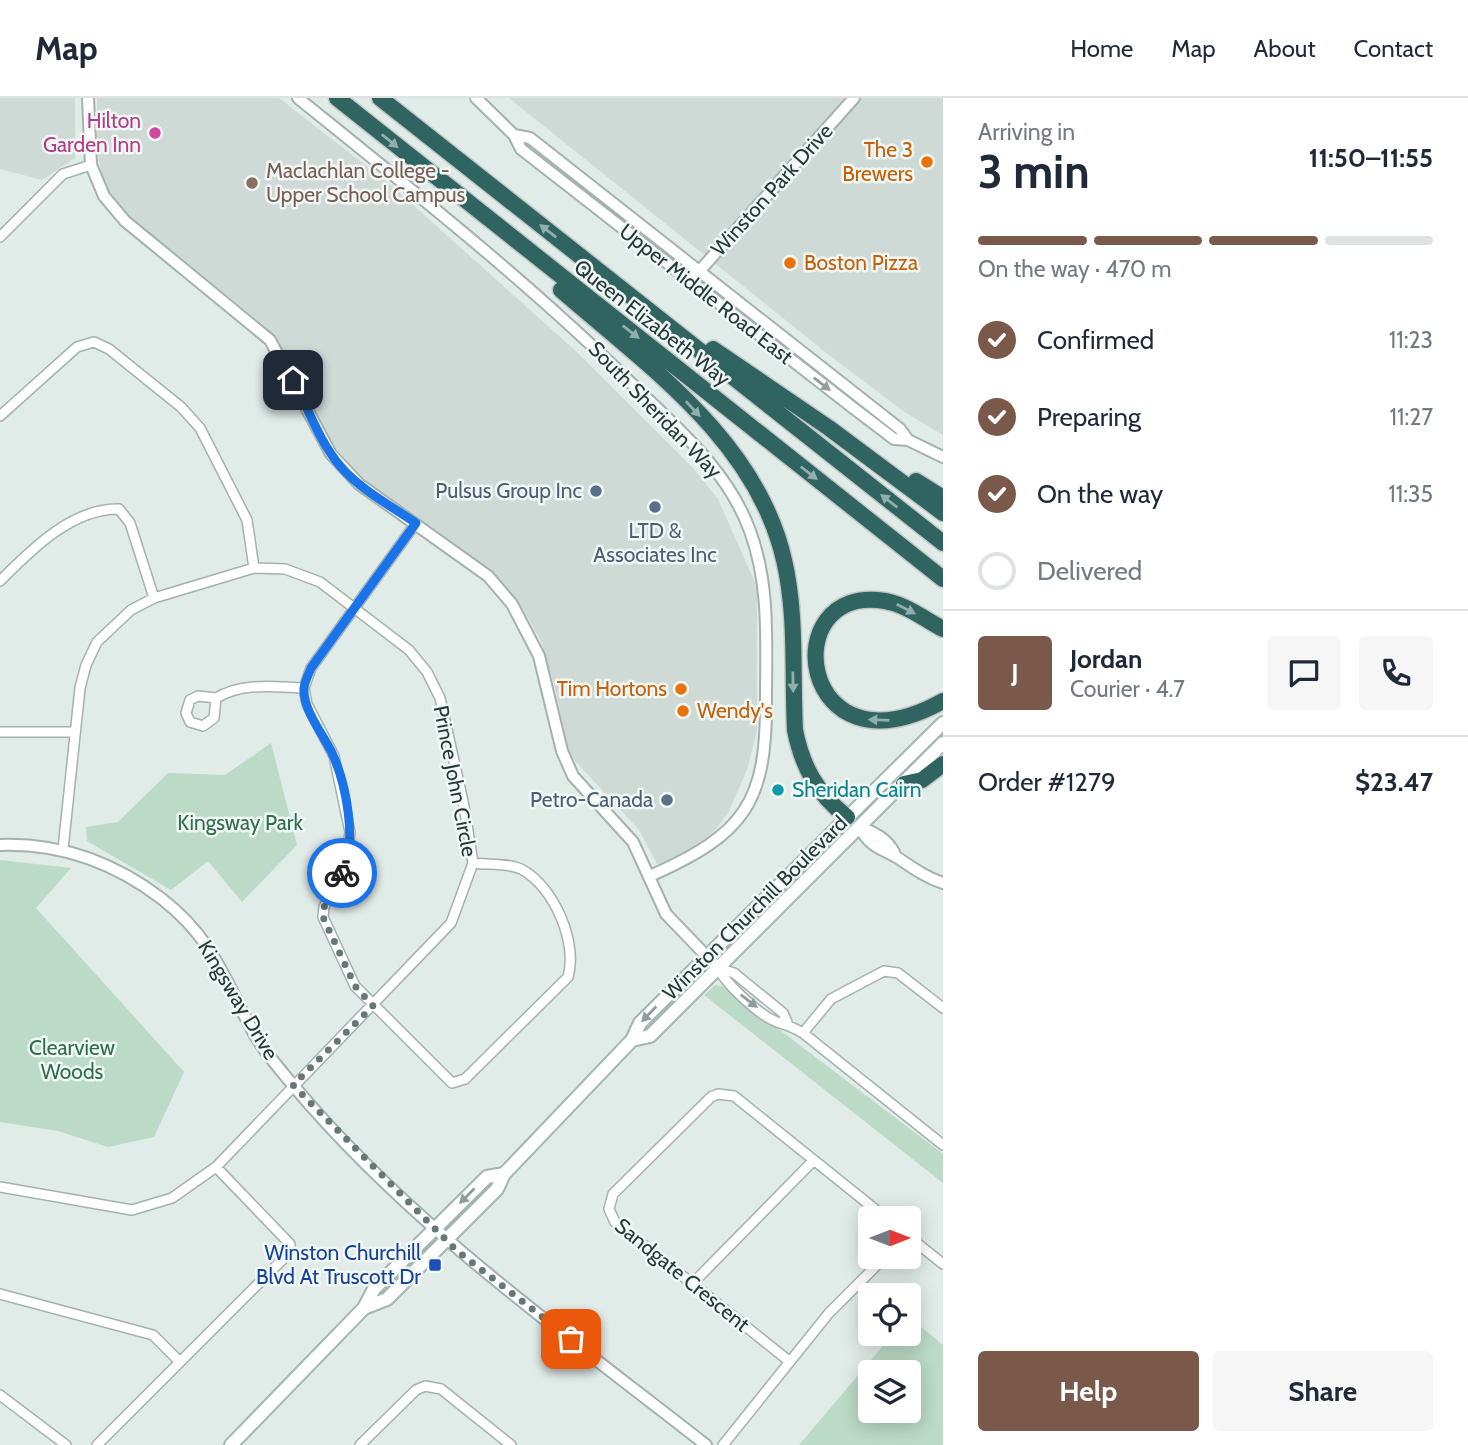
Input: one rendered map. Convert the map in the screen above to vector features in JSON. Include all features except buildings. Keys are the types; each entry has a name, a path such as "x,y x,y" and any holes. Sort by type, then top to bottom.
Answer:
{"highway":[{"name":"Queen Elizabeth Way","path":"337,98 538,261 943,579"},
{"name":"Queen Elizabeth Way","path":"380,98 943,543"},
{"path":"538,261 557,286 675,389 740,460 757,487 773,523 789,589 795,730 800,752 817,787 853,822"},
{"path":"640,303 668,317 829,428 943,513"},
{"path":"829,428 943,498"},
{"path":"943,629 889,601 871,599 852,604 838,610 823,624 815,645 815,665 828,697 860,718 901,719 943,701"},
{"path":"904,784 922,780 943,764"}],"main road":[{"name":"Winston Churchill Boulevard","path":"632,1040 650,1036 718,968 943,723"},
{"name":"Winston Churchill Boulevard","path":"364,1308 387,1299 497,1189 504,1174 632,1040 640,1023 706,957 853,822 904,784 943,743"},
{"name":"Winston Churchill Boulevard","path":"230,1445 364,1308 374,1289 435,1228 487,1177 504,1174"}],"street":[{"path":"88,98 90,165 104,196 125,221 270,340 341,468 359,484 488,576 512,604 539,656 562,751 573,776 633,842 666,914 718,968 734,973 783,1013 787,1023 943,1145"},
{"name":"South Sheridan Way","path":"298,98 415,190 566,321 696,446 717,471 741,509 759,558 767,626 766,733 760,777 743,811 720,839 696,855 650,876"},
{"name":"Upper Middle Road East","path":"476,98 514,135 521,149 690,283 894,439 908,440 943,457"},
{"name":"Winston Park Drive","path":"690,283 854,98"},
{"name":"Upper Middle Road East","path":"514,135 530,138 900,429 908,440"},
{"path":"0,237 63,174 90,165"},
{"path":"0,416 78,347 94,342 109,348 181,407 200,428 247,520 254,568"},
{"path":"0,581 32,549 56,531 101,508 119,509 130,523 154,598"},
{"path":"416,523 311,668 304,688 307,704 334,756 350,820 346,865 324,907 323,917 355,986 452,1083 465,1079 568,977 570,968 563,915 543,888 521,869 473,863"},
{"name":"Prince John Circle","path":"0,1187 132,1210 172,1198 215,1167 451,923 473,863 464,806 440,698 427,673 409,650 320,582 285,569 254,568 154,598 131,610 97,642 86,664 75,732 63,849"},
{"path":"216,698 233,689 244,687 304,688"},
{"path":"0,732 75,732"},
{"path":"853,822 867,840 886,855 896,857 915,871 943,883"},
{"name":"Kingsway Drive","path":"0,845 63,849 117,870 180,915 218,962 251,1030 293,1085 446,1240 706,1445"},
{"path":"803,1033 831,999 884,971 898,973 943,1008"},
{"name":"Sandgate Crescent","path":"789,1361 610,1217 613,1194 711,1097 718,1094 734,1096 871,1206"},
{"path":"693,1283 814,1160"},
{"path":"97,1445 288,1254 290,1244 215,1167"},
{"path":"921,1246 943,1264"},
{"path":"723,1445 828,1313 873,1269"},
{"path":"0,1294 153,1335 179,1361"},
{"path":"360,1445 416,1390 425,1387 441,1389 511,1445"},
{"path":"0,1395 66,1445"}],"shaded area":[{"path":"0,98 75,98 75,158 42,180 0,169"},
{"path":"97,98 279,98 392,186 579,354 694,469 718,499 757,587 757,731 747,770 728,813 707,841 666,863 657,864 639,830 568,753 556,692 541,641 523,609 479,562 361,477 330,441 297,372 265,326 122,211 102,179 97,148"},
{"path":"509,98 943,98 943,435 906,413 829,355"}],"green space":[{"name":"Kingsway Park","path":"271,743 297,845 242,902 208,861 171,890 87,841 86,827 118,822 168,773 225,775"},
{"name":"Clearview Woods","path":"0,860 71,868 36,908 184,1072 154,1137 108,1147 58,1131 0,1122"},
{"path":"715,985 722,986 943,1154 943,1183 704,995"},
{"path":"921,1327 943,1345 943,1445 799,1445 858,1375 858,1423 921,1423 921,1360 871,1360 883,1346 921,1346"}],"way so far":[{"path":"342,873 324,907 323,917 355,986 373,1006 293,1085 456,1250 571,1339"}],"place":[{"name":"Hilton Garden Inn","path":"155,133"},
{"name":"The 3 Brewers","path":"927,162"},
{"name":"Maclachlan College - Upper School Campus","path":"252,183"},
{"name":"Boston Pizza","path":"790,263"},
{"name":"Pulsus Group Inc","path":"596,491"},
{"name":"LTD & Associates Inc","path":"655,507"},
{"name":"Tim Hortons","path":"681,689"},
{"name":"Wendy's","path":"683,711"},
{"name":"Sheridan Cairn","path":"778,790"},
{"name":"Petro-Canada","path":"667,800"},
{"name":"Winston Churchill Blvd At Truscott Dr","path":"435,1265"}],"route":[{"path":"293,380 341,468 359,484 416,523 311,668 304,688 307,704 334,756 350,820 346,865 342,873"}]}
